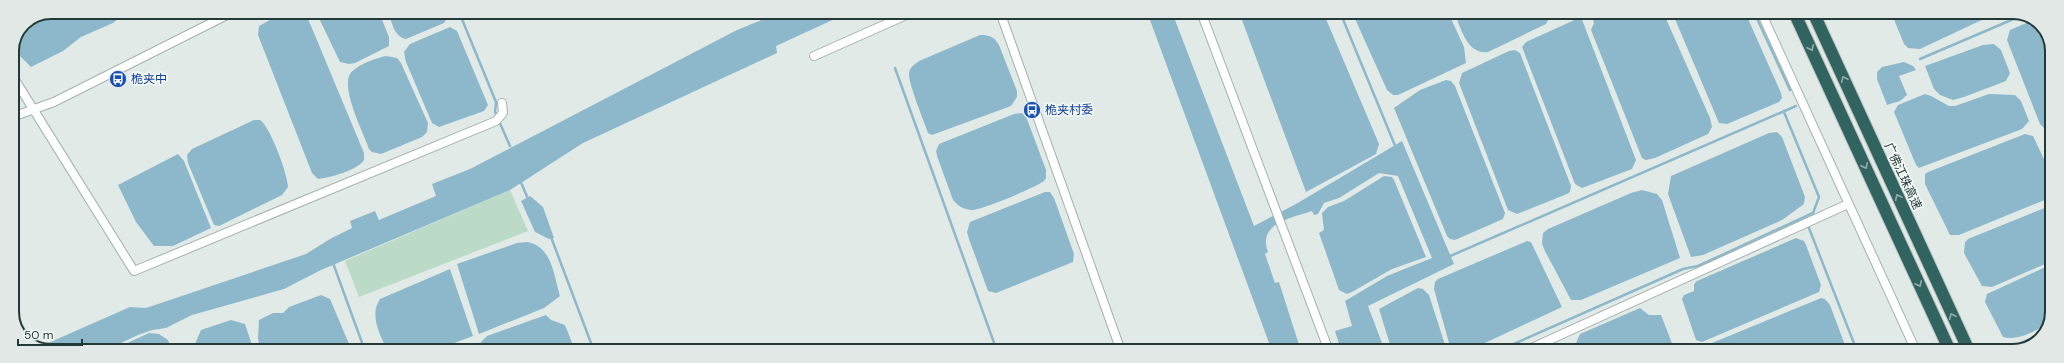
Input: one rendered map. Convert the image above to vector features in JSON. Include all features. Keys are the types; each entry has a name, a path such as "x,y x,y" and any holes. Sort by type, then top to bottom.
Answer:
{"highway":[{"path":"1797,19 1947,344"},
{"name":"广佛江珠高速","path":"1816,19 1966,344"}],"street":[{"path":"19,115 54,102 219,19"},
{"path":"814,56 897,19"},
{"path":"1002,19 1119,344"},
{"path":"1204,19 1326,344"},
{"path":"1763,19 1913,344"},
{"path":"19,86 134,271 496,121 503,113 502,103"},
{"path":"1540,344 1848,204"}],"green space":[{"path":"510,190 528,231 359,297 345,261"}],"water":[{"path":"52,19 118,19 113,23 81,37 63,51 31,67 19,55 19,52 21,39 24,33 33,24 39,21"},
{"path":"272,19 308,19 364,153 364,160 361,164 343,173 329,177 318,179 312,173 258,35 259,26"},
{"path":"319,19 382,19 389,37 389,46 355,63 349,64 340,62"},
{"path":"390,19 446,19 444,23 406,39 402,38 396,32"},
{"path":"764,19 835,19 776,46 777,53 583,143 510,190 321,270 284,289 192,315 166,328 152,330 119,344 46,344 130,307 146,308 306,254 330,239 352,228 350,221 375,211 379,220 436,196 432,184 470,169 737,30"},
{"path":"1150,19 1175,19 1254,226 1296,204 1402,141 1454,264 1368,306 1382,344 1339,344 1335,331 1352,326 1345,301 1387,276 1432,258 1398,176 1379,173 1339,198 1324,203 1318,214 1314,215 1312,211 1286,219 1278,223 1267,234 1266,242 1268,252 1265,254 1275,283 1279,282 1299,344 1269,344"},
{"path":"1242,19 1326,19 1379,144 1376,154 1306,192"},
{"path":"1355,19 1451,19 1464,47 1466,63 1398,95 1393,95 1387,90"},
{"path":"1457,19 1548,19 1546,24 1488,52 1481,52 1475,49 1470,45 1462,32"},
{"path":"1577,19 1582,19 1636,160 1632,169 1582,188 1575,184 1522,47 1526,42"},
{"path":"1593,19 1666,19 1710,118 1712,127 1708,134 1655,158 1646,160 1642,158 1591,30 1594,23"},
{"path":"1675,19 1748,19 1781,93 1782,98 1779,102 1727,124 1719,123"},
{"path":"1894,19 1984,19 1920,49 1908,48 1904,44"},
{"path":"2027,22 2040,33 2043,39 2045,49 2045,128 2040,124 2007,40 2010,30"},
{"path":"450,27 457,31 488,105 484,111 439,127 432,123 406,62 404,52 410,44"},
{"path":"980,35 991,37 999,45 1017,91 1017,97 1011,106 932,135 928,133 909,78 910,69 919,61"},
{"path":"1994,44 2001,50 2010,73 2006,81 1953,100 1940,95 1934,89 1925,66 1983,45"},
{"path":"1515,50 1520,53 1571,186 1570,192 1567,194 1517,214 1508,210 1459,83 1462,73 1509,51"},
{"path":"386,56 397,58 401,63 428,123 427,132 422,137 381,154 372,152 369,149 350,100 348,81 350,74 361,65"},
{"path":"1904,62 1913,66 1916,70 1899,76 1907,95 1900,101 1887,105 1877,79 1877,72 1882,67"},
{"path":"1446,80 1451,81 1455,86 1505,213 1503,219 1455,240 1450,239 1447,236 1394,108 1420,90"},
{"path":"1925,94 1949,106 1955,106 1989,94 2015,95 2021,101 2029,121 2022,129 1919,168 1916,165 1894,112 1898,105"},
{"path":"1022,113 1027,119 1046,170 1046,178 1044,181 1008,198 977,209 968,210 959,206 953,200 937,156 936,151 939,144 1014,114"},
{"path":"254,120 260,120 269,131 282,162 288,187 282,195 219,226 214,225 188,163 187,155 192,149"},
{"path":"1777,132 1782,137 1805,197 1804,204 1782,220 1703,255 1691,257 1668,194 1671,176 1769,133"},
{"path":"2025,134 2033,136 2045,161 2045,200 1959,235 1950,235 1925,184 1925,174"},
{"path":"178,154 184,161 211,228 173,246 154,246 136,222 118,185"},
{"path":"1384,176 1392,177 1394,180 1426,257 1392,269 1347,294 1339,290 1319,233 1324,230 1322,213 1328,207 1344,201"},
{"path":"1642,190 1657,194 1662,200 1680,258 1581,300 1571,300 1542,244 1543,233 1548,229 1631,193"},
{"path":"1045,192 1050,192 1054,198 1074,254 1073,262 996,293 988,291 967,232 970,222"},
{"path":"530,196 543,207 554,238 549,239 535,232 521,201"},
{"path":"2045,208 2045,264 1992,287 1982,286 1964,253 1965,242 1968,239"},
{"path":"1796,238 1804,241 1806,245 1821,285 1819,292 1702,342 1696,340 1682,299 1684,295 1694,291 1694,284 1697,281"},
{"path":"1527,241 1531,242 1562,307 1483,344 1450,344 1434,289 1435,282 1438,279"},
{"path":"527,242 542,249 547,256 554,271 560,296 544,308 479,334 457,264 517,243"},
{"path":"2045,267 2045,316 2042,326 2030,333 2015,338 2003,337 1985,302 1987,294"},
{"path":"450,269 473,336 452,344 384,344 379,332 375,312 380,299"},
{"path":"1418,288 1423,289 1429,295 1445,344 1390,344 1379,309"},
{"path":"321,295 330,299 349,344 259,344 259,320 273,313 283,313 289,307"},
{"path":"1821,298 1825,299 1830,305 1845,344 1709,344"},
{"path":"1640,308 1649,315 1661,315 1672,344 1576,344 1580,334"},
{"path":"546,315 551,320 565,325 573,344 481,344 481,342 487,336"},
{"path":"231,320 245,324 252,344 195,344 201,330"},
{"path":"149,333 159,334 168,340 169,344 125,344"},
{"path":"2034,336 2025,342 2017,343"}],"waterway":[{"path":"462,19 496,102 495,112 497,116"},
{"path":"1343,19 1396,148"},
{"path":"1757,19 1790,90"},
{"path":"1920,59 2014,19"},
{"path":"895,68 994,344"},
{"path":"1448,257 1796,106"},
{"path":"1514,344 1683,269 1698,266 1813,213 1819,197 1784,112"},
{"path":"499,121 510,146"},
{"path":"520,180 528,199"},
{"path":"1807,223 1854,344"},
{"path":"551,237 591,344"},
{"path":"333,263 362,344"}],"place":[{"name":"桅夹中","path":"118,79"},
{"name":"桅夹村委","path":"1032,110"}]}
